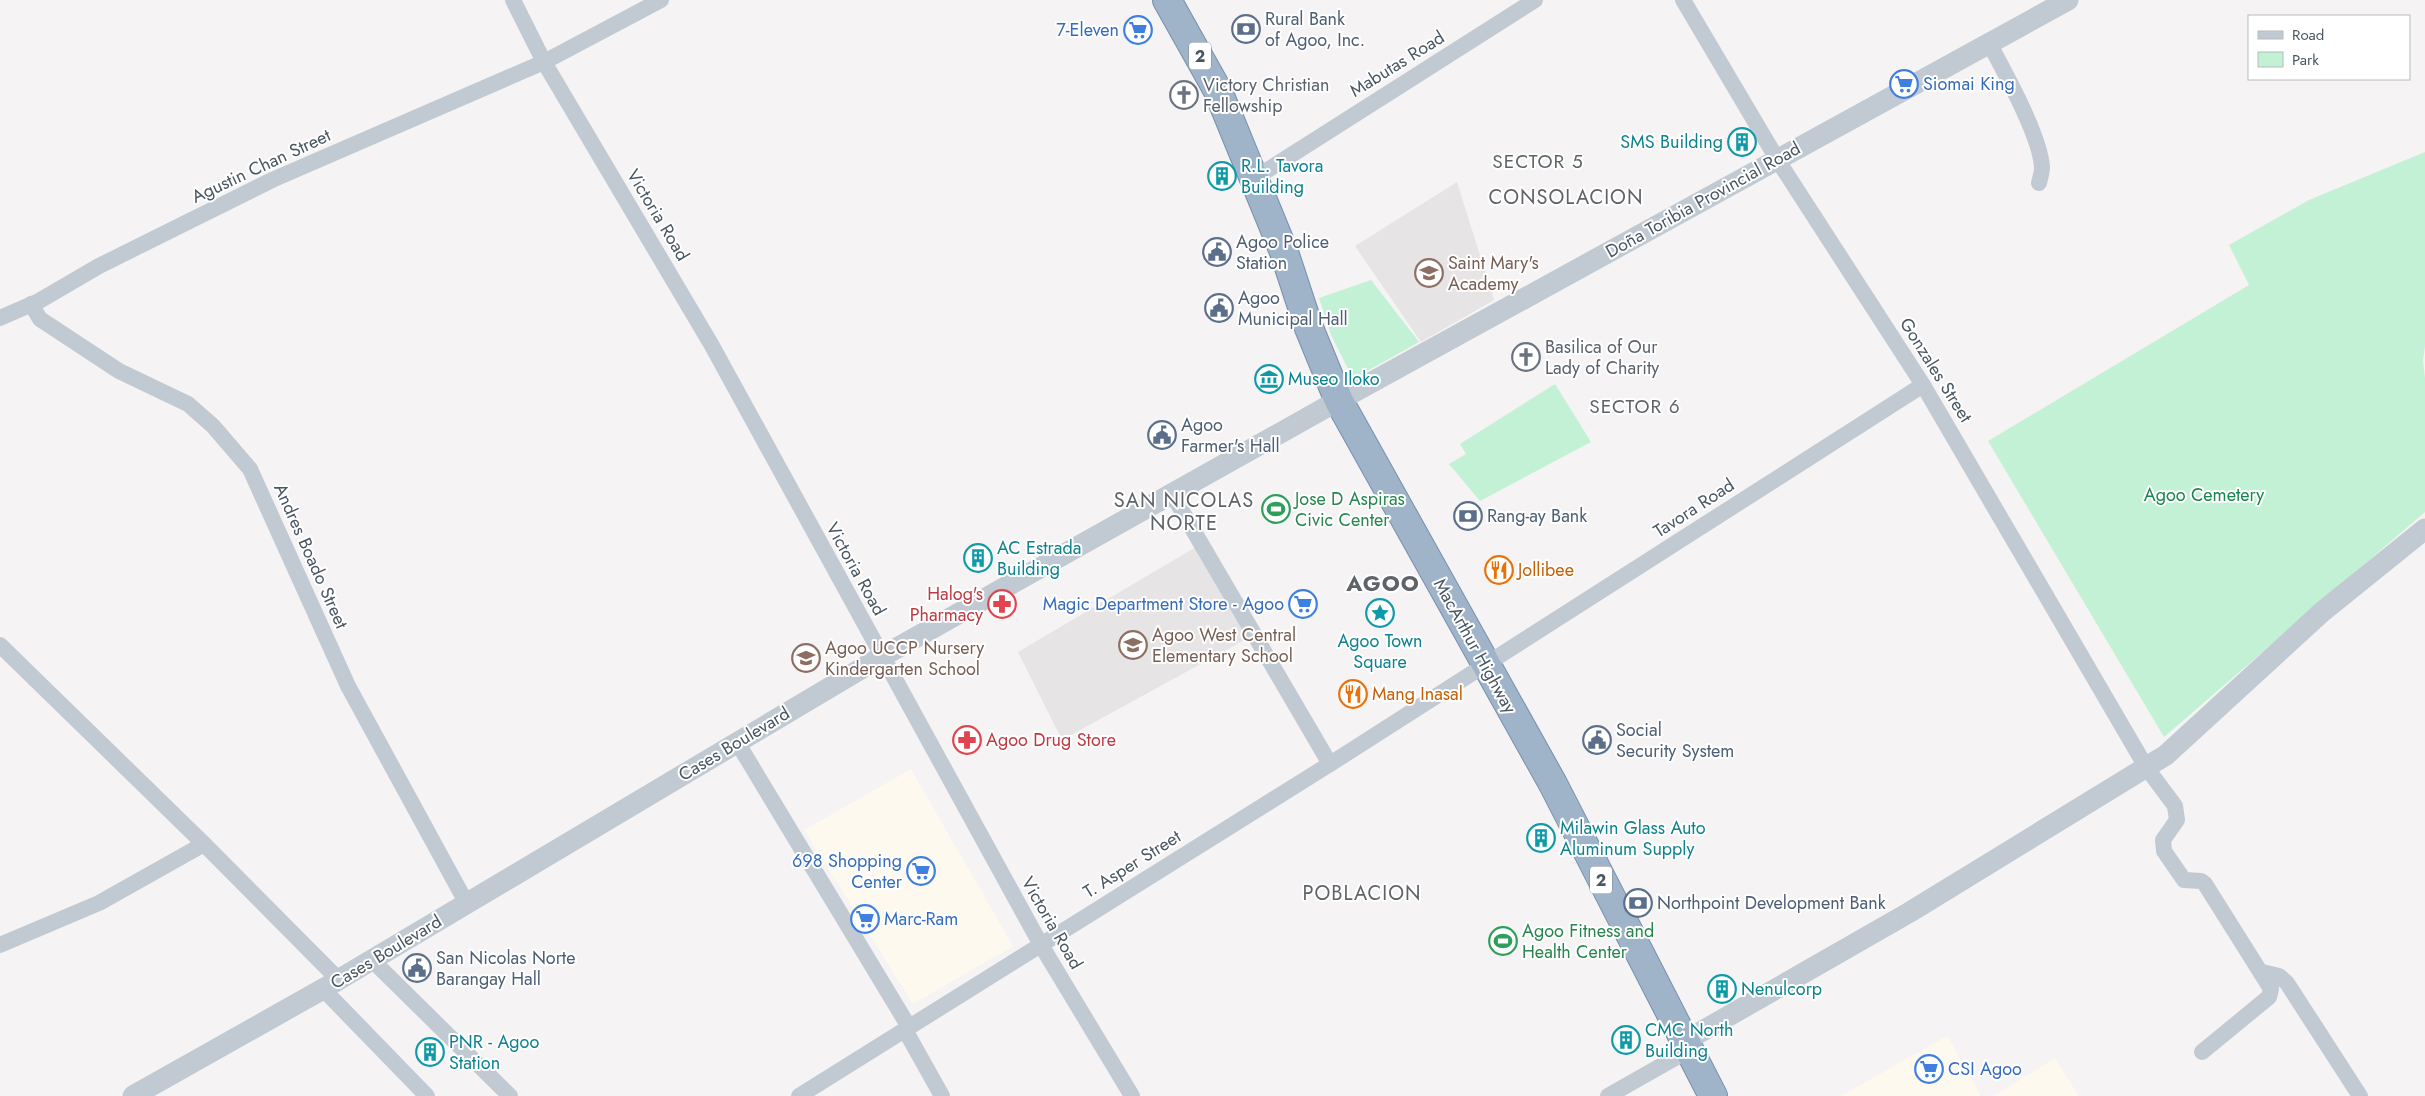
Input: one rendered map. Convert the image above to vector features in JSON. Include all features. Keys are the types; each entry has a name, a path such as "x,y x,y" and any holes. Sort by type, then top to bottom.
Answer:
{"highway":[{"name":"MacArthur Highway","path":"1167,0 1212,77 1255,178 1284,252 1309,328 1339,401 1553,784 1713,1096"}],"street":[{"name":"Victoria Road","path":"514,0 544,62 711,344 881,657 1041,945 1129,1095"},
{"name":"Agustin Chan Street","path":"0,318 30,304 99,266 272,180 544,62 661,0"},
{"name":"Mabutas Road","path":"1255,178 1535,0"},
{"name":"Gonzales Street","path":"1683,0 1778,159 1923,385 2146,767 2171,800 2177,812 2177,820 2163,840 2164,852 2184,880 2201,881 2205,884 2262,972"},
{"name":"Doña Toribia Provincial Road","path":"1339,401 2068,0"},
{"path":"1989,43 2016,95 2037,148 2042,167 2039,183"},
{"name":"Andres Boado Street","path":"30,304 40,319 119,371 188,404 213,426 250,469 348,686 467,904"},
{"name":"Tavora Road","path":"1486,665 1923,385"},
{"name":"Cases Boulevard","path":"133,1096 372,960 881,657 1339,401"},
{"path":"1172,494 1330,764"},
{"path":"1608,1096 1687,1045 1910,912 2166,755 2322,612 2425,529"},
{"path":"0,645 204,844 330,984 427,1096"},
{"name":"T. Asper Street","path":"799,1096 1486,665"},
{"path":"737,742 907,1029 942,1096"},
{"path":"0,945 99,903 204,844"},
{"path":"372,960 510,1096"},
{"path":"2202,1052 2268,997 2272,989 2262,972"},
{"path":"2262,972 2279,976 2287,983 2360,1096"}],"shaded area":[{"name":"Saint Mary's Academy","path":"1457,182 1494,300 1421,342 1355,246"},
{"name":"Agoo West Central Elementary School","path":"1196,547 1248,638 1062,740 1018,652"},
{"path":"911,769 1013,946 913,1004 804,830"},
{"name":"CSI Agoo","path":"1947,1036 1981,1096 1841,1096"},
{"path":"2055,1058 2079,1096 1994,1096"}],"green space":[{"name":"Agoo Cemetery","path":"2425,152 2425,346 2423,360 2425,378 2425,512 2164,737 1988,441 2249,285 2229,245 2309,200"},
{"path":"1371,280 1419,342 1353,379 1331,335 1319,298"},
{"path":"1555,384 1591,442 1480,501 1449,464 1466,454 1460,444"}],"place":[{"name":"Rural Bank of Agoo, Inc.","path":"1246,29"},
{"name":"7-Eleven","path":"1138,30"},
{"name":"Siomai King","path":"1904,84"},
{"name":"Victory Christian Fellowship","path":"1184,95"},
{"name":"SMS Building","path":"1742,142"},
{"name":"R.L. Tavora Building","path":"1222,176"},
{"name":"Agoo Police Station","path":"1217,252"},
{"name":"Saint Mary's Academy","path":"1429,273"},
{"name":"Agoo Municipal Hall","path":"1219,308"},
{"name":"Basilica of Our Lady of Charity","path":"1526,357"},
{"name":"Museo Iloko","path":"1269,379"},
{"name":"Agoo Farmer's Hall","path":"1162,435"},
{"name":"Jose D Aspiras Civic Center","path":"1276,509"},
{"name":"Rang-ay Bank","path":"1468,516"},
{"name":"AC Estrada Building","path":"978,558"},
{"name":"Jollibee","path":"1499,570"},
{"name":"Halog's Pharmacy","path":"1002,604"},
{"name":"Magic Department Store - Agoo","path":"1303,604"},
{"name":"Agoo Town Square","path":"1380,613"},
{"name":"Agoo West Central Elementary School","path":"1133,645"},
{"name":"Agoo UCCP Nursery Kindergarten School","path":"806,658"},
{"name":"Mang Inasal","path":"1353,694"},
{"name":"Agoo Drug Store","path":"967,740"},
{"name":"Social Security System","path":"1597,740"},
{"name":"Milawin Glass Auto Aluminum Supply","path":"1541,838"},
{"name":"698 Shopping Center","path":"921,871"},
{"name":"Northpoint Development Bank","path":"1638,903"},
{"name":"Marc-Ram","path":"865,919"},
{"name":"Agoo Fitness and Health Center","path":"1503,941"},
{"name":"San Nicolas Norte Barangay Hall","path":"417,968"},
{"name":"Nenulcorp","path":"1722,989"},
{"name":"CMC North Building","path":"1626,1040"},
{"name":"PNR - Agoo Station","path":"430,1052"},
{"name":"CSI Agoo","path":"1929,1069"}],"district":[{"name":"SECTOR 5","path":"1538,161"},
{"name":"CONSOLACION","path":"1566,197"},
{"name":"SECTOR 6","path":"1635,406"},
{"name":"SAN NICOLAS NORTE","path":"1184,512"},
{"name":"AGOO","path":"1383,583"},
{"name":"POBLACION","path":"1362,893"}]}
